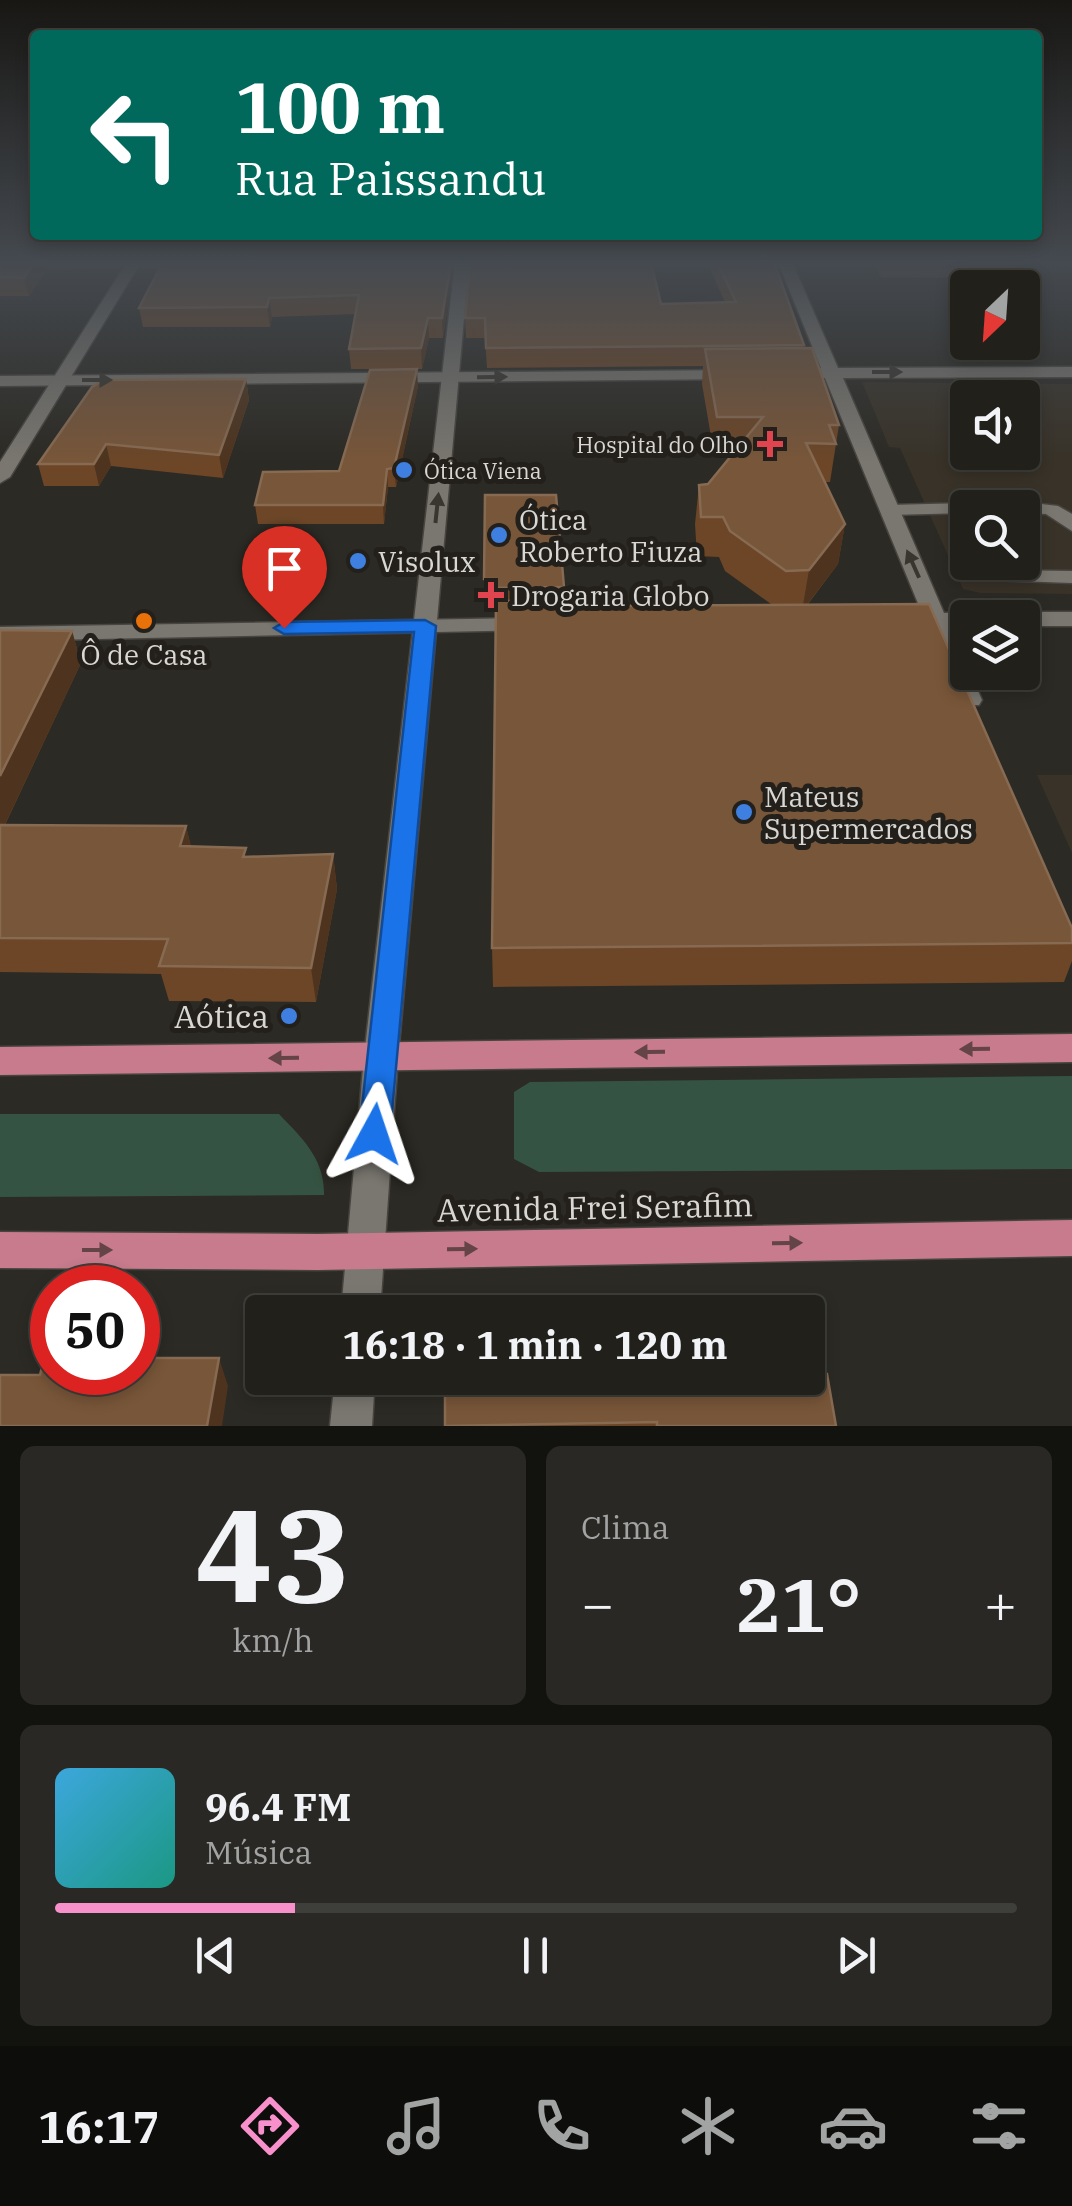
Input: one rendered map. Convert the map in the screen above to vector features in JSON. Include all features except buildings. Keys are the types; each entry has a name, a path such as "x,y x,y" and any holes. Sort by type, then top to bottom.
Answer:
{"main road":[{"path":"0,1060 1072,1048"},
{"name":"Avenida Frei Serafim","path":"0,1250 365,1250 1072,1238"}],"street":[{"path":"0,476 91,329"},
{"path":"361,1295 381,1057 455,329"},
{"path":"812,329 982,728"},
{"path":"769,373 1072,372"},
{"path":"0,381 749,373"},
{"path":"1040,619 1072,619"},
{"path":"878,620 950,620"},
{"path":"0,634 543,624"},
{"path":"351,1426 354,1395"}],"lane":[{"path":"889,510 950,508"},
{"path":"1040,509 1066,516 1072,525"},
{"path":"1040,577 1072,577"}],"shaded area":[{"path":"862,382 950,383 950,470 1040,470 1040,384 1072,384 1072,594 980,593 963,589 959,580 1040,580 1040,490 950,490 950,560 900,448 889,447"},
{"path":"1037,775 1072,775 1072,853"}],"green space":[{"path":"1072,1076 1072,1169 539,1172 514,1159 514,1092 530,1082"},
{"path":"0,1114 279,1114 316,1160 324,1195 0,1197"}],"place":[{"name":"Hospital do Olho","path":"770,444"},
{"name":"Ótica Viena","path":"404,470"},
{"name":"Ótica Roberto Fiuza","path":"499,535"},
{"name":"Visolux","path":"358,561"},
{"name":"Drogaria Globo","path":"491,595"},
{"name":"Ô de Casa","path":"144,621"},
{"name":"Mateus Supermercados","path":"744,812"},
{"name":"Aótica","path":"289,1016"}],"route":[{"path":"284,628 425,626 374,1134"}]}
